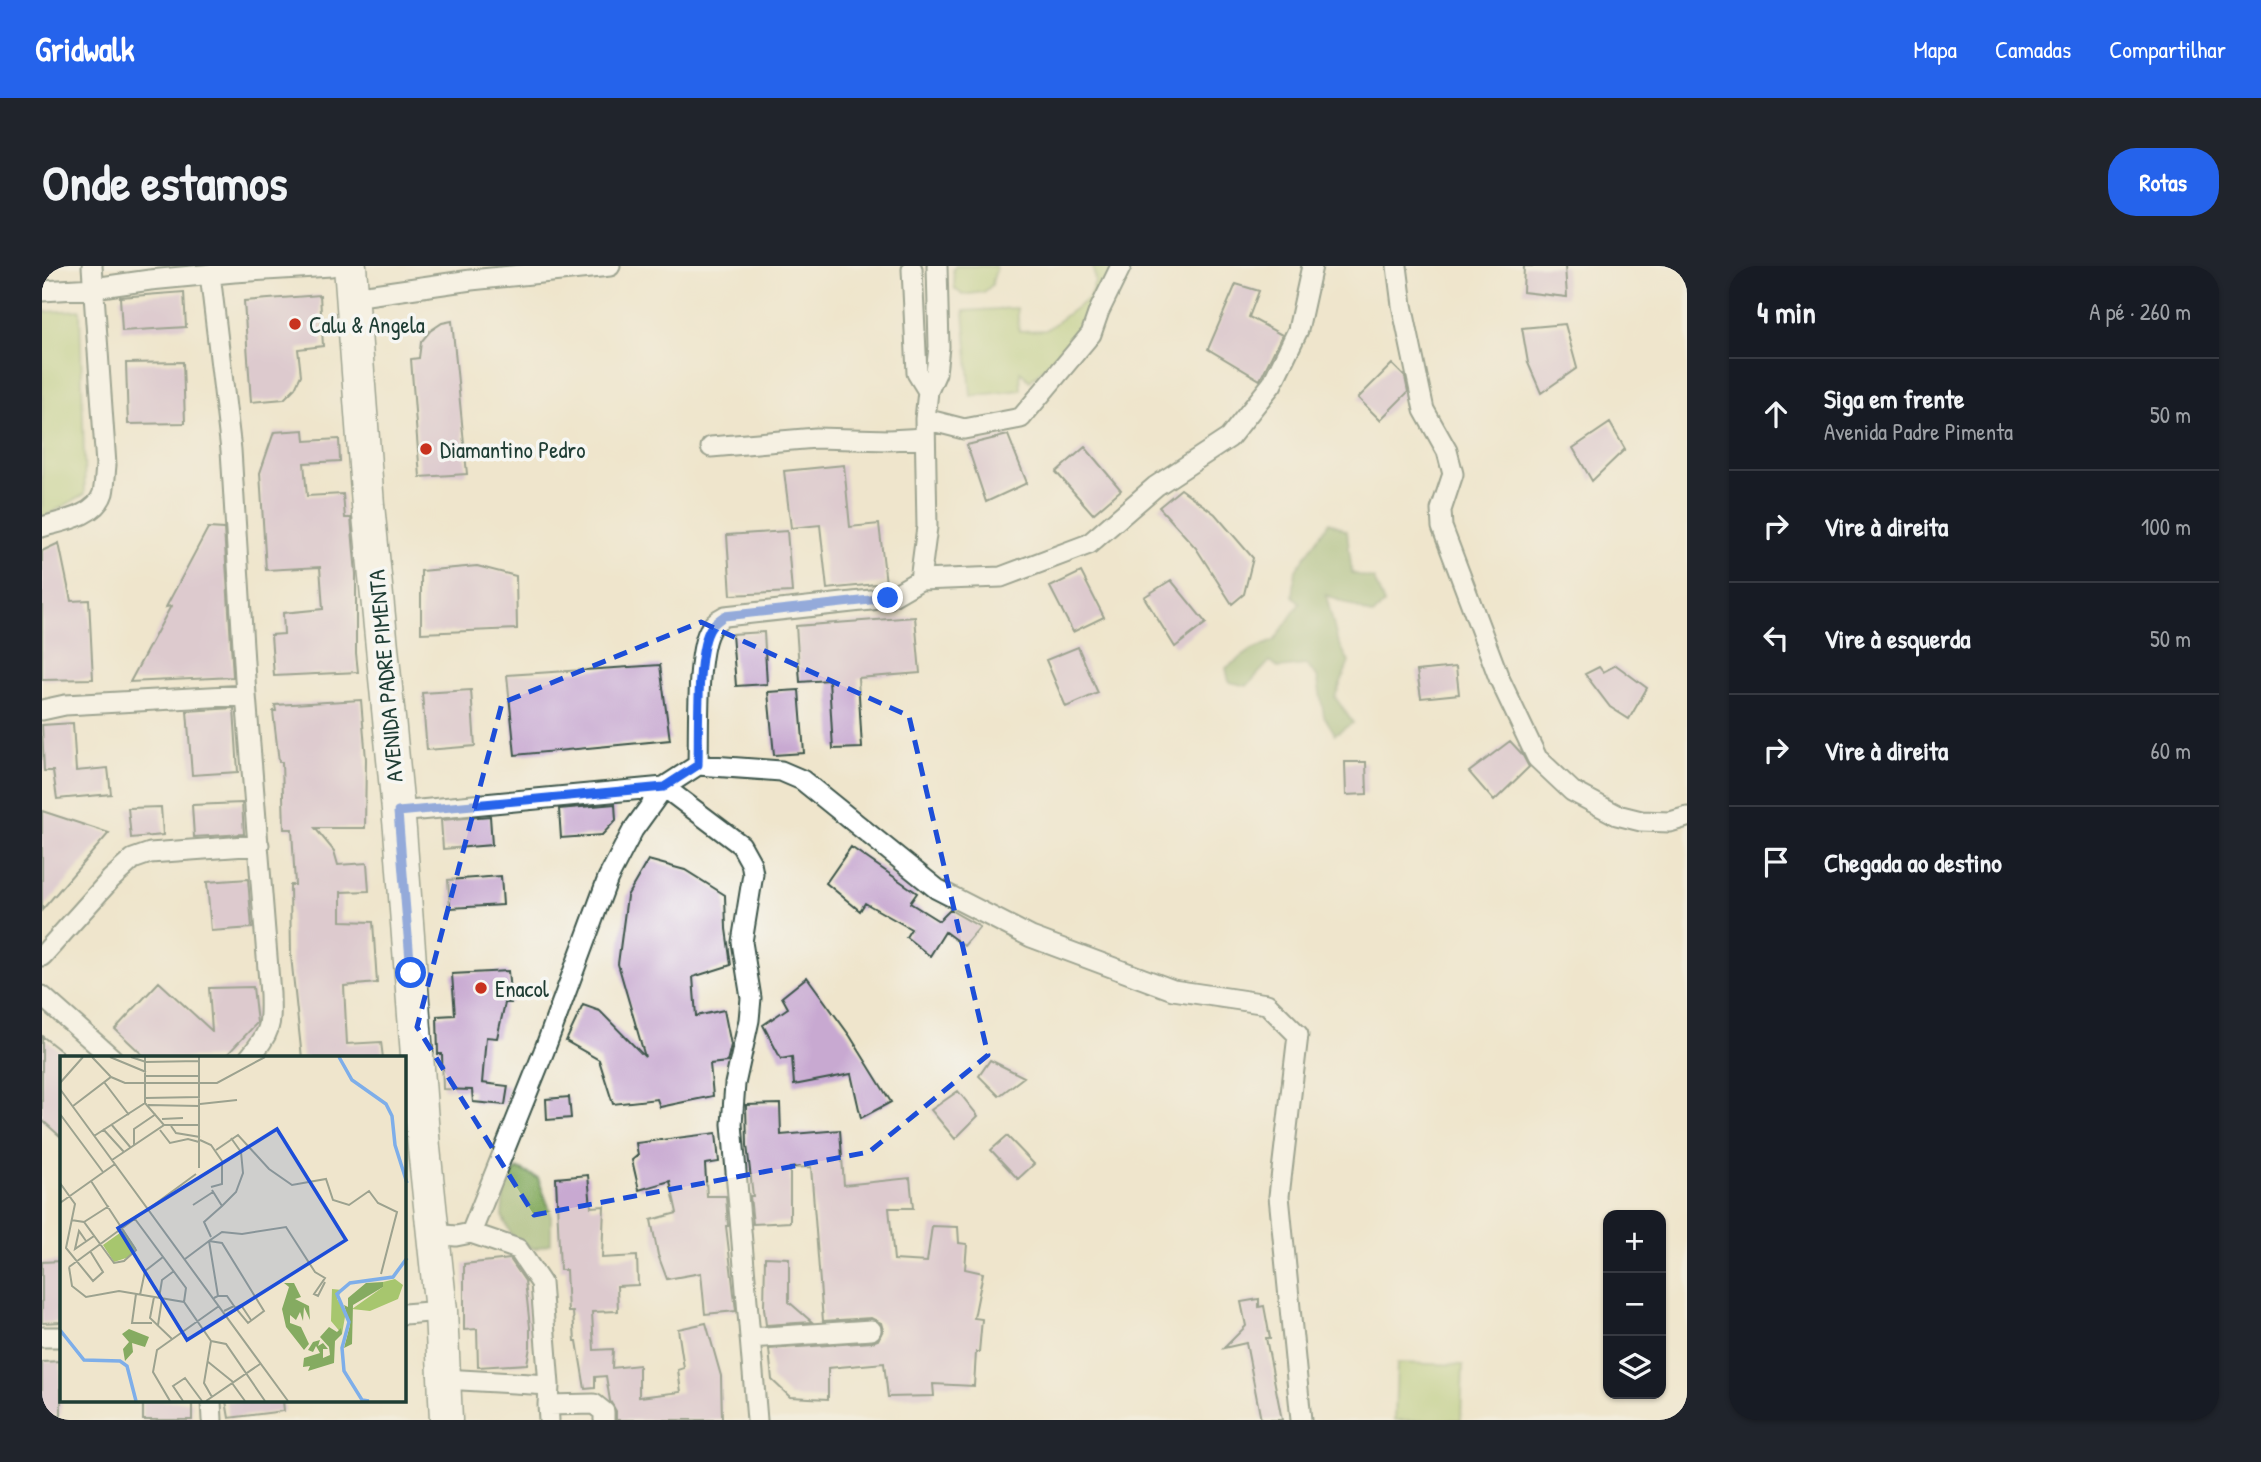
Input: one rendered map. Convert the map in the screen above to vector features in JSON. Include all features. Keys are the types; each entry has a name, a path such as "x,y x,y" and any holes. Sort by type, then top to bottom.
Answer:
{"main road":[{"name":"AVENIDA PADRE PIMENTA","path":"351,266 368,505 398,812 441,1311 446,1420"}],"street":[{"path":"42,527 78,517 96,505 102,494 106,465 92,266"},
{"path":"42,291 94,288 210,274 331,266"},
{"path":"353,297 471,280 610,266"},
{"path":"920,580 927,527 925,429 928,391 936,373 939,347 937,266 926,270 906,268 917,373 928,391"},
{"path":"711,447 816,438 889,440 925,429 964,429 1021,418 1091,334 1121,266"},
{"path":"698,765 702,655 709,630 717,621 724,616 888,598 920,580 1001,577 1089,544 1156,486 1230,438 1272,384 1298,330 1312,266"},
{"path":"1397,266 1424,410 1447,451 1452,474 1441,510 1442,527 1499,678 1537,758 1572,792 1617,815 1641,821 1670,822 1687,817"},
{"path":"210,274 231,450 271,1023 264,1040 251,1056"},
{"path":"42,710 65,705 246,695"},
{"path":"471,1233 544,1051 608,878 633,830 664,787 698,765 781,771 802,780 937,888 1031,937 1173,989 1267,1004 1298,1035 1279,1196 1301,1420"},
{"path":"398,812 664,787 741,845 751,863 753,874 742,942 751,998 735,1084 732,1124 757,1420"},
{"path":"42,956 111,879 133,859 150,853 259,845"},
{"path":"43,998 110,1056"},
{"path":"433,1234 456,1236 471,1233 518,1249 541,1283 549,1385 548,1413 594,1404 604,1412 604,1420"},
{"path":"406,1314 441,1311"},
{"path":"750,1338 871,1329"},
{"path":"42,1337 60,1337"},
{"path":"444,1379 549,1385"},
{"path":"211,1402 212,1420"}],"highlighted area":[{"path":"701,622 909,716 988,1055 869,1152 534,1215 417,1027 502,703"}],"green space":[{"path":"956,266 996,266 992,285 984,292 963,295 955,289 953,269"},
{"path":"1093,266 1113,266 1093,315 1064,349 1030,381 1020,371 1021,390 971,396 964,311 1017,308 1019,331 1046,330 1089,298 1095,281"},
{"path":"80,310 85,494 42,518 42,312"},
{"path":"1329,522 1347,531 1352,573 1374,579 1384,604 1373,615 1326,595 1337,639 1349,662 1335,697 1353,723 1335,734 1324,716 1317,676 1306,665 1279,668 1270,661 1247,686 1229,682 1226,668 1252,650 1274,641 1300,603 1293,596 1296,570"},
{"path":"519,1169 538,1178 551,1213 551,1243 534,1249 513,1238 502,1216 505,1177"},
{"path":"1397,1363 1463,1365 1461,1420 1395,1420"}],"building":[{"path":"1524,266 1565,266 1567,297 1523,292"},
{"path":"1236,284 1259,291 1249,317 1282,335 1260,380 1208,349"},
{"path":"184,292 186,327 122,331 120,297"},
{"path":"320,295 323,346 298,349 301,375 295,388 284,399 251,402 244,301"},
{"path":"452,321 467,474 420,477 411,359 419,358 421,342 430,331 442,323"},
{"path":"1565,324 1577,368 1541,393 1528,363 1522,328"},
{"path":"183,362 185,423 128,424 126,363"},
{"path":"1392,364 1405,377 1408,392 1380,420 1358,398"},
{"path":"1610,423 1625,449 1592,481 1573,448"},
{"path":"304,430 305,441 339,439 340,461 304,463 307,496 343,494 345,518 351,518 356,574 358,672 274,676 271,635 284,634 283,613 323,609 320,567 266,570 260,473 274,432"},
{"path":"1008,435 1027,483 986,502 967,445"},
{"path":"1085,447 1121,490 1093,514 1056,472"},
{"path":"844,465 850,527 879,524 886,583 827,589 820,525 791,528 784,471"},
{"path":"1181,489 1215,514 1253,558 1244,594 1232,604 1196,548 1159,507"},
{"path":"208,528 224,529 233,677 130,682 171,606 166,607"},
{"path":"787,531 792,592 731,595 727,535"},
{"path":"59,543 71,601 89,600 93,679 42,680 42,551"},
{"path":"477,566 516,576 517,629 421,633 421,571"},
{"path":"1081,572 1104,617 1073,632 1050,587"},
{"path":"1171,580 1206,623 1175,647 1144,597"},
{"path":"915,617 920,673 858,678 862,748 833,749 829,680 800,682 796,626"},
{"path":"764,632 767,684 736,686 732,634"},
{"path":"1078,647 1098,693 1066,707 1046,660"},
{"path":"660,665 670,740 515,755 507,675"},
{"path":"1616,665 1647,688 1629,719 1610,707 1585,674 1599,667 1603,672"},
{"path":"1456,667 1459,694 1421,698 1417,671"},
{"path":"471,690 475,746 427,750 422,693"},
{"path":"799,690 804,753 774,755 768,692"},
{"path":"361,700 366,759 365,828 315,828 334,851 338,865 367,863 369,891 341,892 341,921 373,922 377,983 344,986 347,1044 381,1042 383,1056 302,1056 291,956 290,885 295,885 292,829 284,829 282,762 279,762 273,711 276,711 275,705"},
{"path":"234,708 238,772 192,775 187,711"},
{"path":"73,723 76,771 108,768 111,794 57,799 53,771 44,771 42,725"},
{"path":"1510,741 1529,767 1494,801 1469,772"},
{"path":"1345,762 1366,762 1367,794 1346,795"},
{"path":"242,803 244,834 194,837 192,805"},
{"path":"615,804 616,820 602,835 561,838 559,809"},
{"path":"161,807 163,835 131,838 128,808"},
{"path":"42,811 109,833 42,910"},
{"path":"490,816 492,845 443,849 441,820"},
{"path":"851,847 917,893 910,903 939,921 950,910 980,927 964,946 945,932 930,956 906,937 911,929 865,903 860,911 826,883"},
{"path":"648,860 685,870 725,895 731,965 693,977 696,1016 724,1010 731,1045 727,1062 710,1064 713,1096 660,1107 657,1099 613,1104 599,1060 566,1041 583,1005 600,1011 645,1057 618,964 627,896"},
{"path":"501,876 503,905 450,908 448,880"},
{"path":"248,879 252,928 211,931 207,882"},
{"path":"508,971 511,1003 505,1003 497,1038 486,1037 482,1083 508,1086 505,1105 473,1102 472,1090 443,1089 442,1054 438,1054 437,1016 455,1015 452,974"},
{"path":"807,977 850,1036 891,1102 861,1118 851,1074 794,1085 792,1057 781,1059 763,1025 788,1008 782,997"},
{"path":"159,982 212,1031 209,988 253,987 257,1023 226,1056 144,1056 115,1029"},
{"path":"42,1036 61,1051 60,1136 42,1120"},
{"path":"990,1060 1024,1077 999,1096 979,1076"},
{"path":"958,1091 978,1116 955,1139 931,1110"},
{"path":"569,1097 571,1118 547,1120 546,1099"},
{"path":"780,1104 781,1135 840,1130 844,1185 910,1178 913,1208 889,1208 894,1260 927,1262 932,1226 958,1227 959,1243 967,1244 965,1269 983,1273 974,1318 982,1319 974,1386 933,1384 934,1396 888,1397 884,1363 828,1368 828,1399 790,1397 772,1380 769,1349 872,1342 878,1340 883,1330 881,1323 871,1318 823,1321 811,1167 790,1168 790,1222 753,1224 746,1105"},
{"path":"716,1133 719,1162 705,1164 707,1196 726,1196 726,1226 736,1311 705,1314 701,1273 667,1279 658,1255 651,1220 677,1213 670,1181 639,1190 632,1160 638,1155 636,1143"},
{"path":"1007,1136 1034,1164 1018,1179 991,1150"},
{"path":"588,1175 591,1207 604,1206 602,1258 637,1256 638,1285 617,1286 618,1311 592,1312 594,1350 613,1349 612,1368 639,1365 639,1397 681,1392 678,1370 684,1368 678,1329 706,1323 721,1376 722,1420 616,1420 606,1376 595,1377 595,1388 585,1389 575,1341 573,1312 568,1312 566,1270 560,1270 556,1178"},
{"path":"765,1257 789,1258 789,1302 812,1322 766,1325"},
{"path":"510,1259 525,1281 530,1327 527,1364 478,1367 477,1329 464,1330 464,1264"},
{"path":"60,1261 60,1322 42,1323 42,1262"},
{"path":"1259,1299 1259,1307 1264,1306 1270,1338 1266,1338 1282,1420 1261,1420 1246,1343 1224,1348 1246,1326 1241,1302"},
{"path":"60,1361 61,1415 42,1416 42,1362"},
{"path":"143,1402 192,1402 192,1420 143,1420"},
{"path":"226,1402 283,1402 284,1411 229,1418"}],"place":[{"name":"Calu & Angela","path":"295,324"},
{"name":"Diamantino Pedro","path":"426,449"},
{"name":"Enacol","path":"481,988"}],"route":[{"path":"411,973 398,812 664,787 698,765 702,655 709,630 717,621 724,616 888,598"}]}
